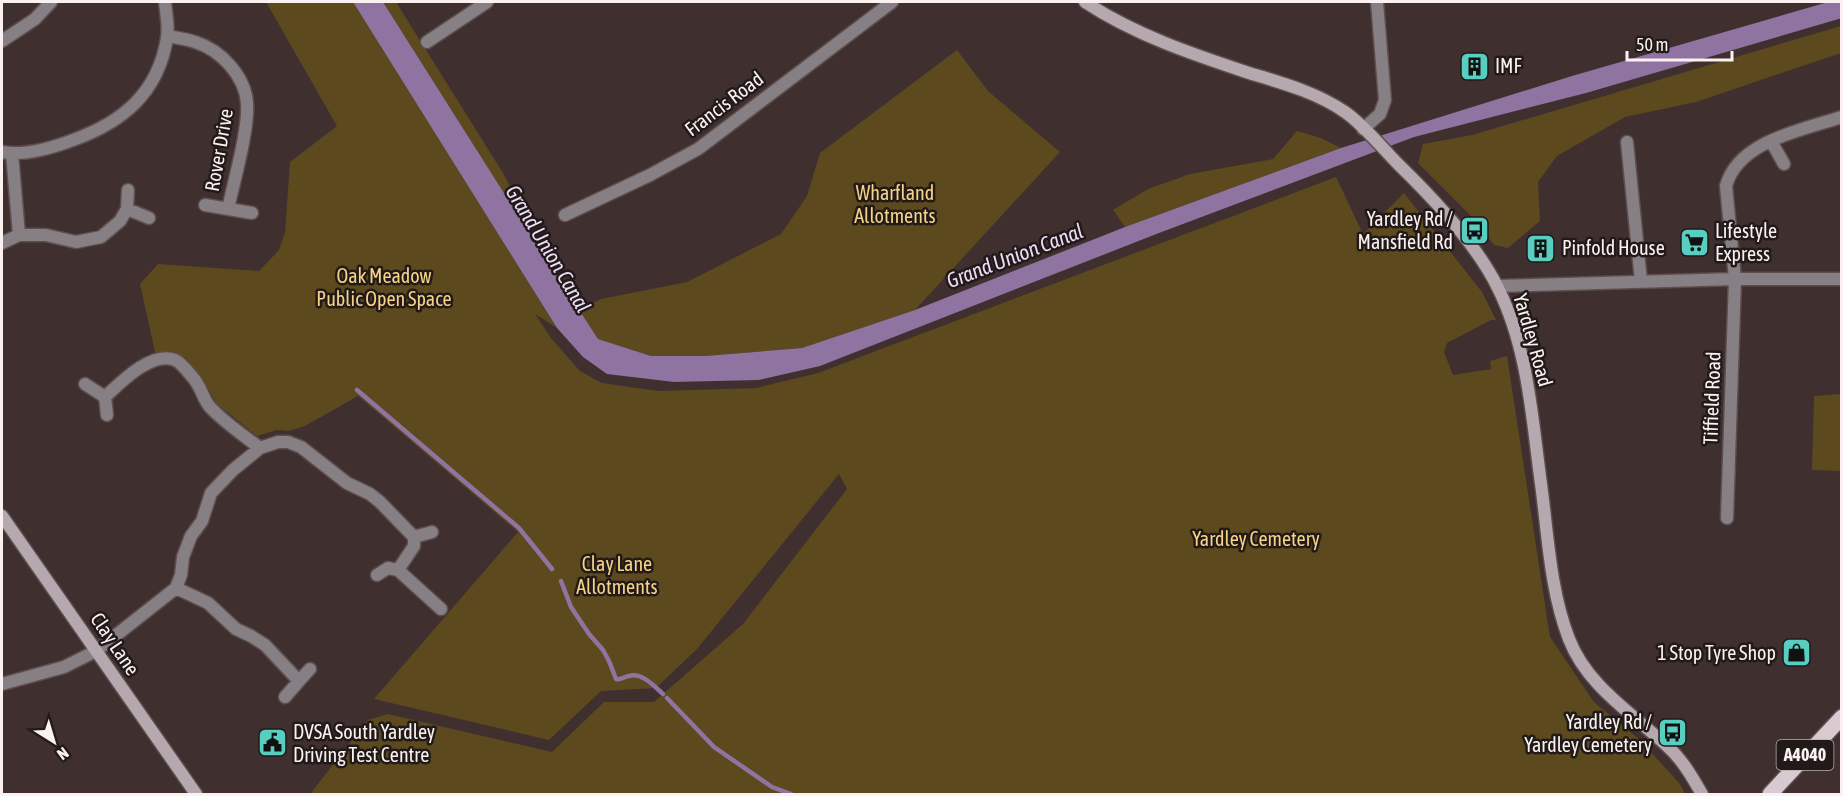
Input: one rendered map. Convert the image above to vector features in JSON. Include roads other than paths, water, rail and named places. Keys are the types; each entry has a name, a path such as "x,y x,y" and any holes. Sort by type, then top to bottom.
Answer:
{"main road":[{"name":"Yardley Road","path":"1085,2 1159,41 1313,94 1346,113 1402,168 1466,240 1497,286 1517,338 1529,393 1557,604 1570,642 1587,671 1605,693 1669,747 1702,795"},
{"name":"Clay Lane","path":"2,516 196,795"},
{"name":"A4040","path":"1770,795 1842,717"}],"street":[{"path":"2,41 35,20 51,2"},
{"path":"19,234 7,153 57,147 91,134 113,123 137,102 150,85 159,67 168,36 165,2"},
{"path":"427,42 487,2"},
{"name":"Francis Road","path":"565,215 650,175 698,149 892,2"},
{"path":"1365,131 1380,114 1385,100 1377,2"},
{"name":"Rover Drive","path":"168,36 195,42 211,50 224,59 244,88 248,104 228,209"},
{"name":"Tiffield Road","path":"1727,518 1736,279 1726,186 1730,174 1753,149 1842,117"},
{"path":"1771,141 1784,164"},
{"path":"1627,142 1641,281"},
{"path":"2,243 19,234 46,235 76,242 101,237 120,221 127,208 128,190"},
{"name":"Rover Drive","path":"205,205 252,213"},
{"path":"127,208 149,218"},
{"path":"1497,286 1736,279 1842,279"},
{"path":"105,397 145,364 166,358 173,359 196,381 209,405 232,427 260,447"},
{"path":"85,384 105,397"},
{"path":"105,397 107,415"},
{"path":"2,684 64,667 96,651 176,588 181,575 183,556 191,536 202,521 212,493 232,470 260,447 288,442 301,447 347,483 370,494 380,502 414,537 414,546 398,570"},
{"path":"414,537 432,532"},
{"path":"377,575 388,568 398,570 441,609"},
{"path":"176,588 208,603 236,629 264,645 299,681"},
{"path":"285,696 310,669"}],"waterway":[{"path":"357,390 519,528 552,569"},
{"path":"561,581 571,607 603,650 616,679 639,676 648,680 663,694"},
{"path":"667,698 714,747 772,787 791,794"}],"place":[{"name":"IMF","path":"1474,66"},
{"name":"Yardley Rd / Mansfield Rd","path":"1474,230"},
{"name":"Lifestyle Express","path":"1694,242"},
{"name":"Pinfold House","path":"1541,248"},
{"name":"1 Stop Tyre Shop","path":"1797,653"},
{"name":"Yardley Rd / Yardley Cemetery","path":"1673,733"},
{"name":"DVSA South Yardley Driving Test Centre","path":"272,743"}],"park label":[{"name":"Wharfland Allotments","path":"895,204"},
{"name":"Oak Meadow Public Open Space","path":"384,288"},
{"name":"Yardley Cemetery","path":"1256,539"},
{"name":"Clay Lane Allotments","path":"617,576"}],"water label":[{"name":"Grand Union Canal","path":"548,249"},
{"name":"Grand Union Canal","path":"1015,256"}]}
